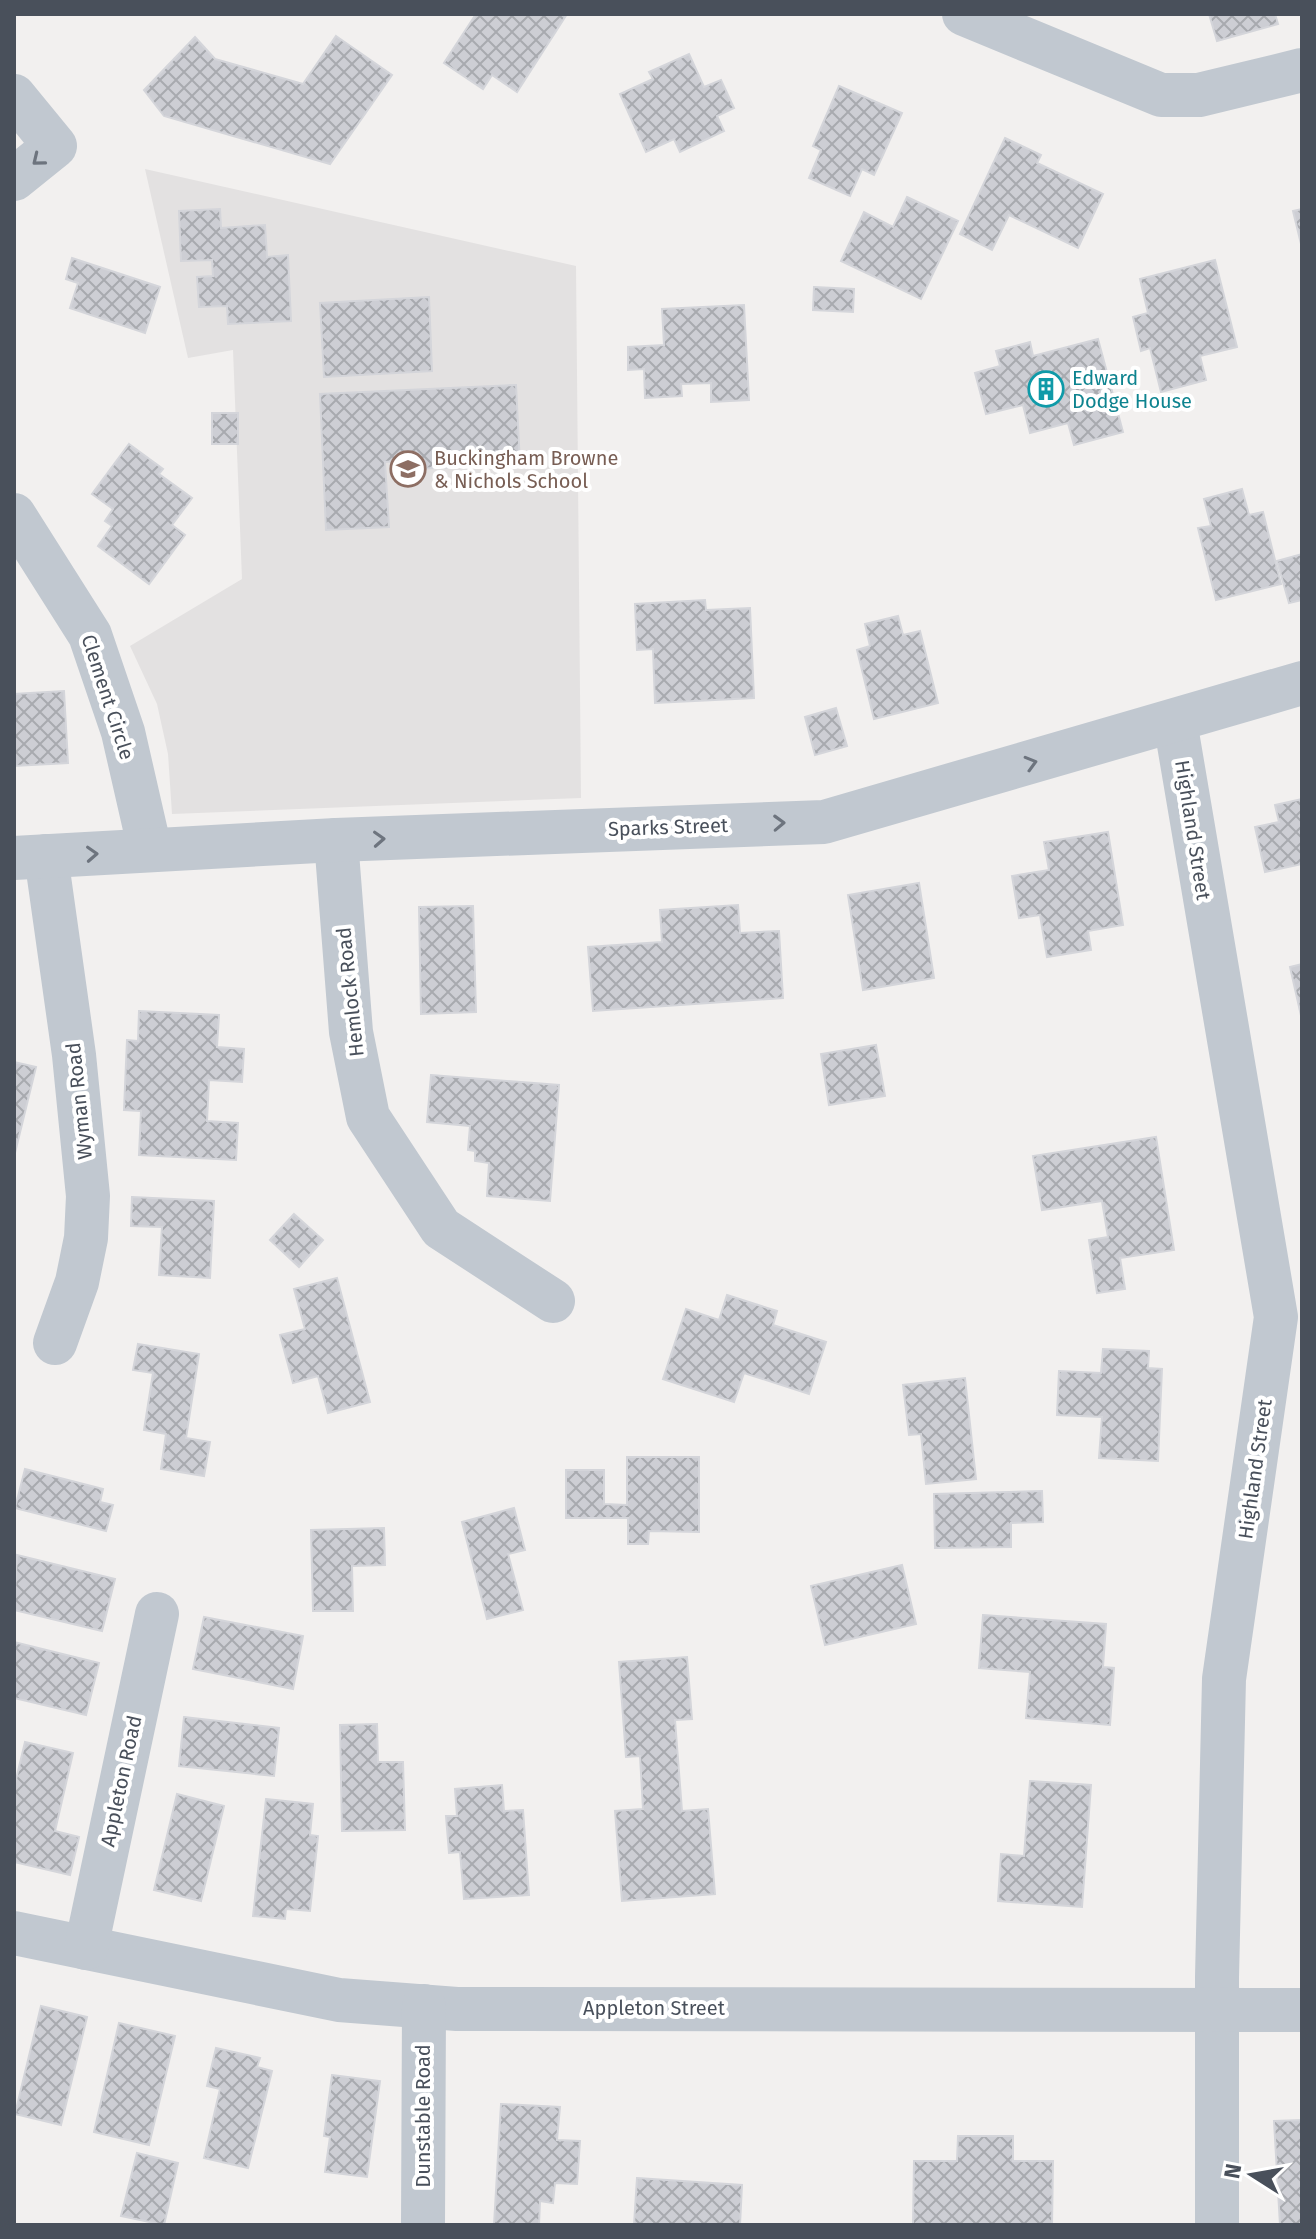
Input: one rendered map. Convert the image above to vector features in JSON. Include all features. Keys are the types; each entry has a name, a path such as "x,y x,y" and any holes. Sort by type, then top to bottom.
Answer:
{"street":[{"path":"964,14 1161,95 1199,95 1302,70"},
{"path":"14,96 55,146 14,179"},
{"name":"Clement Circle","path":"14,515 90,635 123,732 150,850"},
{"name":"Sparks Street","path":"30,857 336,840 824,822 1302,683"},
{"name":"Highland Street","path":"1175,721 1276,1317 1224,1679 1217,2011 1217,2225"},
{"name":"Hemlock Road","path":"336,840 351,1032 368,1117 441,1228 553,1301"},
{"name":"Wyman Road","path":"30,857 74,1055 88,1196 86,1238 77,1282 55,1343"},
{"name":"Appleton Road","path":"86,1948 157,1614"},
{"name":"Appleton Street","path":"14,1933 339,2000 424,2006 1302,2010"},
{"name":"Dunstable Road","path":"423,2225 424,2006"}],"shaded area":[{"name":"Buckingham Browne & Nichols School","path":"145,169 576,266 581,798 172,814 168,754 157,704 130,646 242,579 233,350 188,358"}],"building":[{"path":"476,14 567,14 517,92 492,75 483,89 444,63"},
{"path":"1209,14 1275,14 1278,24 1217,41"},
{"path":"336,36 392,75 330,164 164,116 144,90 195,37 215,59 303,84"},
{"path":"689,54 704,87 721,80 734,108 717,116 724,131 680,152 674,139 646,152 620,94 653,79 649,72"},
{"path":"839,86 902,113 874,175 862,169 850,196 809,178 821,150 813,146"},
{"path":"1005,138 1041,155 1037,163 1103,194 1078,248 1009,215 992,250 960,234"},
{"path":"907,197 958,221 921,299 841,261 864,212 893,227"},
{"path":"220,209 221,228 265,225 267,257 288,255 291,321 228,324 227,306 199,307 197,277 213,276 212,260 181,261 179,211"},
{"path":"1302,209 1302,248 1293,211"},
{"path":"72,258 160,287 145,333 70,308 78,283 66,279"},
{"path":"1215,260 1237,347 1200,356 1206,380 1161,392 1150,348 1141,351 1133,317 1148,313 1140,279"},
{"path":"814,287 854,289 853,312 813,310"},
{"path":"429,297 432,371 324,377 320,303"},
{"path":"744,305 749,400 711,402 711,383 681,384 682,396 645,398 644,369 628,370 628,347 664,345 662,309"},
{"name":"Edward Dodge House","path":"1098,339 1123,432 1074,445 1068,423 1030,433 1023,405 986,414 975,373 1000,366 996,351 1030,342 1033,356"},
{"path":"516,385 520,464 414,469 414,460 385,462 389,527 326,530 320,394"},
{"path":"212,413 238,413 238,444 212,444"},
{"path":"129,444 163,469 159,474 192,498 172,525 185,535 149,584 98,546 112,526 105,521 113,509 92,494"},
{"path":"1242,489 1249,515 1263,512 1281,584 1216,600 1198,528 1211,526 1204,499"},
{"path":"1302,554 1302,600 1289,603 1277,561"},
{"path":"705,600 706,610 750,608 754,698 655,703 653,649 637,650 635,604"},
{"path":"898,616 903,635 920,631 938,703 874,719 857,650 870,646 865,624"},
{"path":"64,691 68,763 14,766 14,694"},
{"path":"836,708 847,746 815,755 805,717"},
{"path":"1302,799 1302,864 1265,872 1255,827 1279,822 1275,805"},
{"path":"1108,832 1123,925 1088,931 1091,950 1047,957 1040,915 1019,918 1012,876 1049,870 1044,842"},
{"path":"919,883 934,978 863,990 848,895"},
{"path":"738,905 740,933 779,931 783,998 593,1011 588,947 662,942 660,910"},
{"path":"473,906 476,1012 421,1014 419,907"},
{"path":"1302,964 1302,1020 1290,967"},
{"path":"139,1011 219,1015 217,1047 244,1049 242,1082 209,1080 207,1121 238,1123 236,1160 139,1155 141,1111 124,1110 127,1040 138,1041"},
{"path":"876,1045 885,1096 829,1105 821,1054"},
{"path":"14,1062 36,1067 14,1157"},
{"path":"431,1075 559,1085 550,1201 487,1196 489,1163 475,1161 475,1151 468,1150 470,1126 427,1122"},
{"path":"1156,1137 1174,1250 1120,1258 1125,1289 1097,1293 1089,1240 1108,1237 1102,1201 1042,1210 1033,1156"},
{"path":"132,1197 214,1201 210,1278 159,1275 162,1227 131,1226"},
{"path":"294,1214 323,1240 299,1267 270,1240"},
{"path":"337,1278 370,1402 328,1413 318,1376 293,1383 280,1335 305,1329 294,1289"},
{"path":"727,1295 777,1311 773,1325 826,1342 809,1394 744,1373 734,1402 663,1379 686,1309 719,1320"},
{"path":"138,1344 199,1354 186,1438 210,1442 204,1476 161,1469 166,1434 144,1430 153,1373 133,1370"},
{"path":"1103,1349 1149,1351 1148,1368 1162,1369 1158,1461 1099,1458 1102,1417 1057,1415 1059,1371 1101,1373"},
{"path":"965,1378 976,1479 926,1484 921,1434 909,1435 903,1385"},
{"path":"627,1457 699,1457 699,1532 649,1531 648,1544 628,1544 628,1518 566,1518 566,1470 604,1470 604,1504 627,1505"},
{"path":"25,1469 103,1489 100,1502 113,1505 106,1531 15,1508"},
{"path":"1042,1491 1043,1522 1011,1523 1011,1547 935,1548 934,1494"},
{"path":"514,1508 525,1550 508,1554 523,1610 487,1619 462,1522"},
{"path":"384,1528 385,1565 352,1566 353,1611 313,1611 311,1530"},
{"path":"17,1555 115,1579 102,1631 14,1610"},
{"path":"902,1565 916,1624 825,1645 811,1586"},
{"path":"983,1615 1106,1624 1103,1667 1114,1668 1110,1725 1026,1718 1030,1672 979,1668"},
{"path":"204,1617 303,1636 293,1689 193,1669"},
{"path":"14,1642 99,1663 86,1715 14,1698"},
{"path":"687,1657 692,1719 675,1720 682,1811 708,1809 715,1894 622,1901 615,1811 643,1809 640,1756 626,1757 619,1662"},
{"path":"184,1717 279,1728 274,1776 179,1766"},
{"path":"377,1724 378,1762 403,1762 405,1830 342,1831 340,1725"},
{"path":"25,1742 73,1753 55,1831 79,1837 70,1875 14,1862 14,1788"},
{"path":"1030,1781 1091,1785 1082,1907 998,1901 1001,1854 1024,1856"},
{"path":"502,1785 504,1811 523,1810 529,1895 464,1899 460,1852 449,1853 446,1816 457,1816 455,1789"},
{"path":"177,1794 224,1806 201,1901 154,1890"},
{"path":"266,1799 313,1804 310,1835 318,1836 310,1911 286,1909 285,1919 253,1916"},
{"path":"41,2006 87,2017 61,2125 15,2114"},
{"path":"119,2023 175,2036 149,2145 94,2132"},
{"path":"216,2048 260,2058 257,2067 272,2071 248,2168 204,2158 220,2089 207,2086"},
{"path":"332,2075 380,2081 367,2177 325,2172 330,2137 324,2136"},
{"path":"501,2104 560,2107 557,2140 580,2141 577,2184 555,2183 553,2203 540,2201 539,2225 494,2225"},
{"path":"1302,2120 1302,2225 1280,2225 1274,2121"},
{"path":"958,2136 1013,2136 1013,2161 1053,2161 1052,2225 913,2225 914,2161 957,2161"},
{"path":"137,2153 178,2163 164,2225 121,2216"},
{"path":"637,2178 742,2185 740,2225 634,2225"}],"place":[{"name":"Edward Dodge House","path":"1046,389"},
{"name":"Buckingham Browne & Nichols School","path":"408,469"}]}
